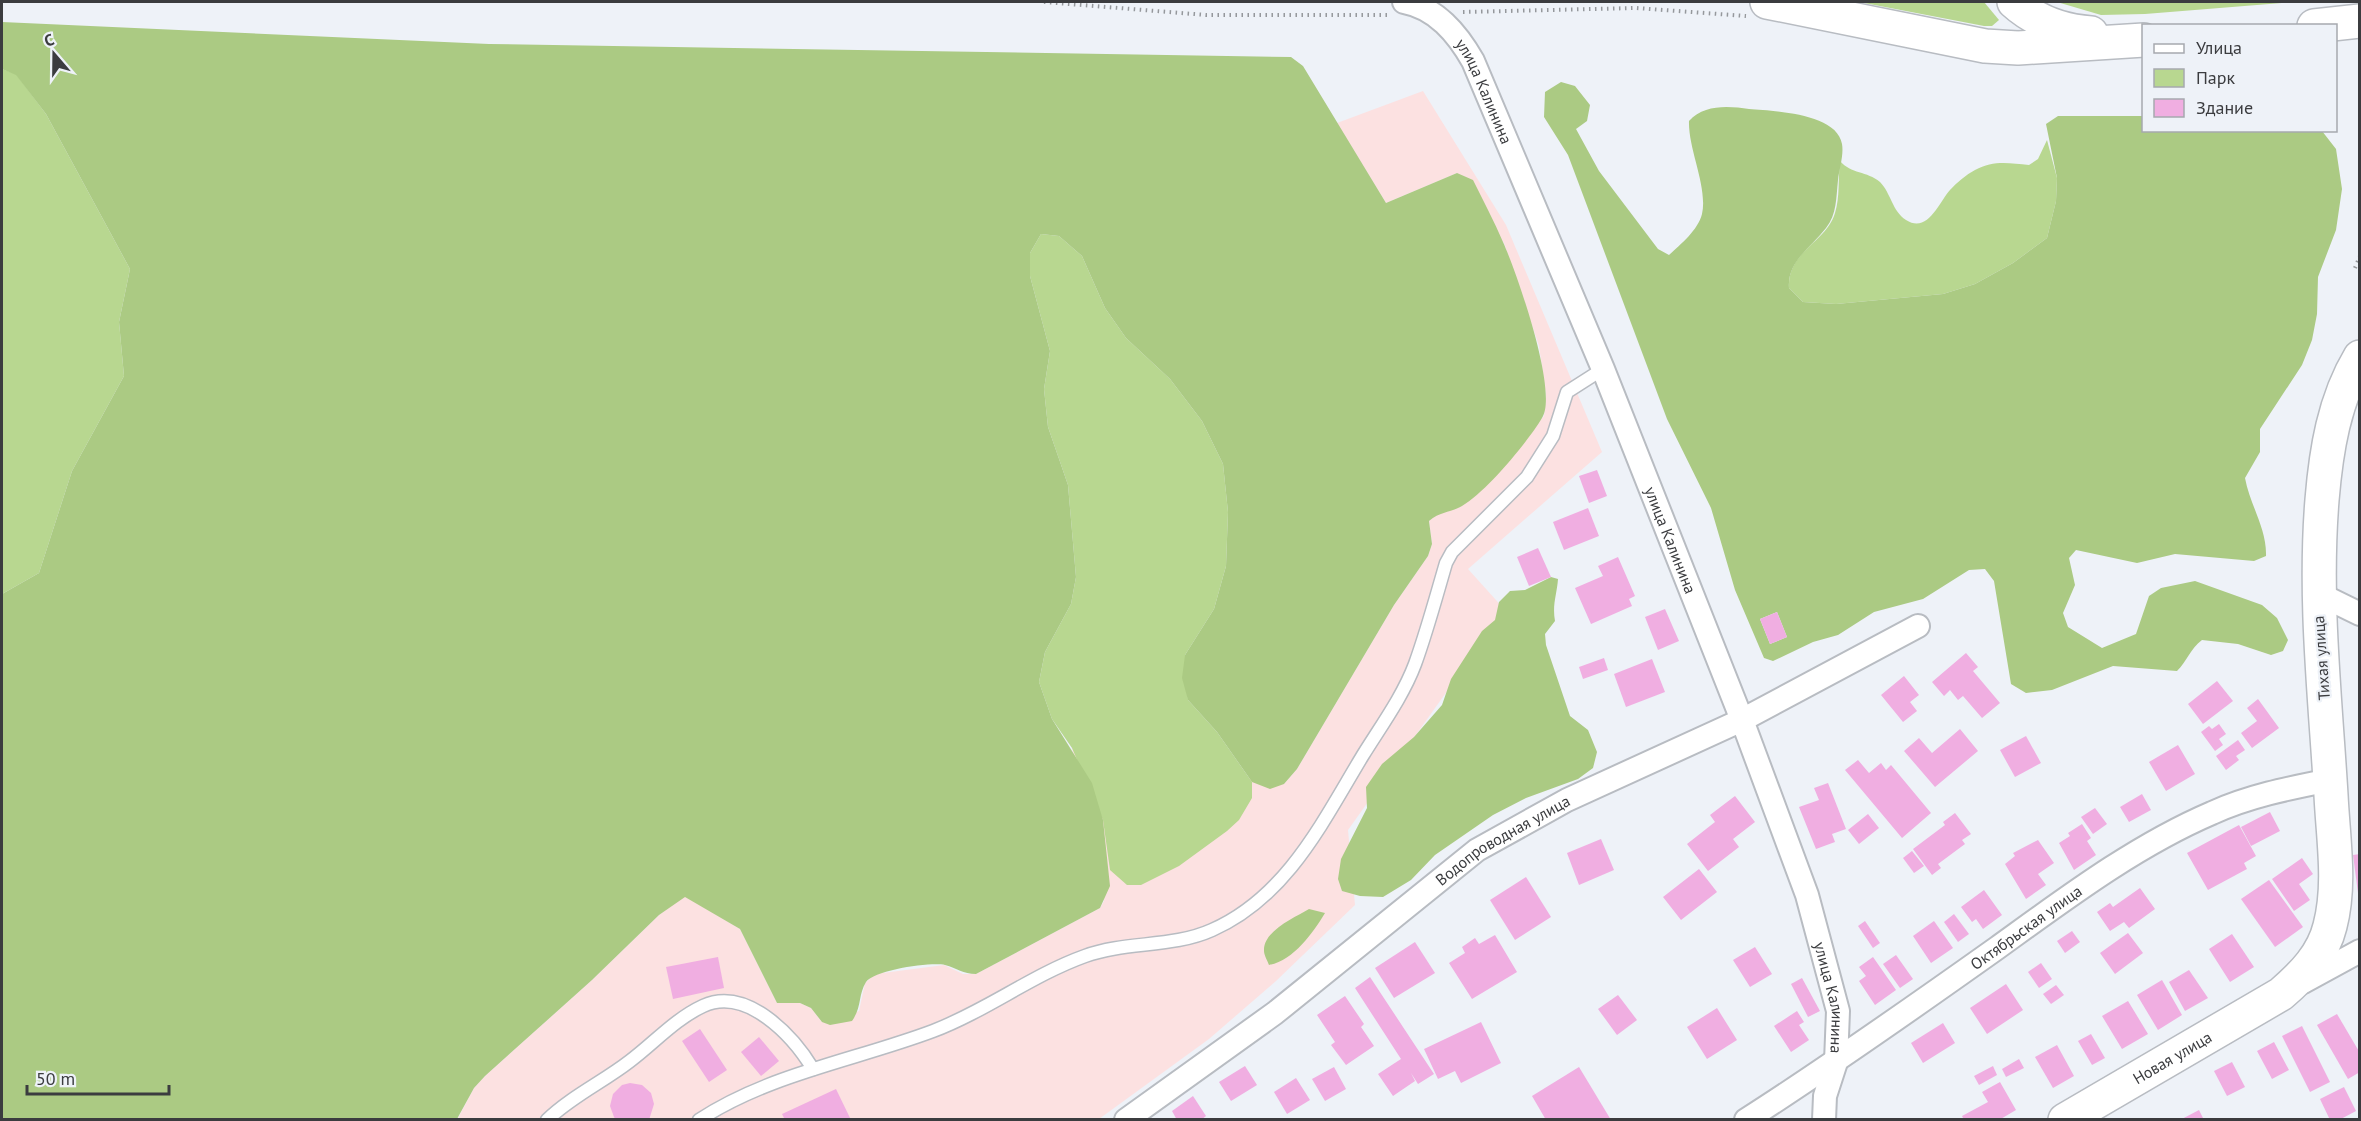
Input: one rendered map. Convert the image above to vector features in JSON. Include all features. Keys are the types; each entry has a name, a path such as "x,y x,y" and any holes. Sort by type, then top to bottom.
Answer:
{"street":[{"path":"2014,2 2041,20 2061,28 2082,33 2142,38"},
{"name":"улица Калинина","path":"1399,8 1435,14 1459,40 1473,61 1603,369 1742,720 1808,895 1830,975 1839,1027 1836,1062 1825,1096 1824,1119"},
{"path":"1759,9 1985,46 2018,48 2142,38"},
{"path":"2335,24 2356,22"},
{"name":"Тихая улица","path":"2322,947 2332,919 2336,879 2317,593 2326,459 2332,429 2355,374 2360,331"},
{"path":"2317,593 2360,615"},
{"name":"Водопроводная улица","path":"1126,1119 1275,1013 1477,850 1568,800 1742,720 1918,626"},
{"name":"Октябрьская улица","path":"1746,1119 1836,1062 2092,881 2152,843 2214,812 2239,803 2330,780"},
{"name":"Новая улица","path":"2281,994 2302,976 2322,947"},
{"name":"Новая улица","path":"2065,1119 2360,951"}],"lane":[{"path":"699,1119 731,1102 813,1070 933,1031 1087,955 1178,940 1210,931 1237,918 1263,898 1291,868 1315,835 1400,694 1415,665 1446,563 1452,552 1527,477 1553,436 1567,392 1603,369"},
{"path":"547,1119 566,1103 628,1062 692,1012 723,1001 746,1006 771,1022 797,1047 813,1070"}],"path":[{"path":"1044,2 1206,15 1399,8"},
{"path":"1435,14 1636,8 1759,9"},
{"path":"2355,268 2360,256"}],"shaded area":[{"path":"1423,91 1506,225 1602,452 1468,569 1505,610 1348,830 1355,905 1276,981 1209,1039 1099,1119 457,1120 474,1088 485,1076 592,980 659,915 685,896 740,929 777,1003 800,1003 811,1008 822,1022 859,1011 865,983 875,974 944,965 963,974 976,974 1100,908 1104,901 1072,748 1284,784 1297,769 1394,605 1428,556 1432,544 1429,521 1439,512 1460,507 1478,493 1544,416 1546,395 1539,346 1504,243 1457,173 1386,203 1337,123"}],"green space":[{"path":"1859,2 1984,2 1999,20 1992,26 1984,26"},
{"path":"2057,2 2294,2 2145,14 2101,15"},
{"path":"2,22 489,44 1291,57 1303,66 1386,203 1457,173 1473,180 1503,242 1526,304 1541,359 1546,404 1542,418 1535,428 1483,490 1462,506 1429,521 1432,544 1428,556 1394,605 1297,769 1284,784 1270,789 1252,782 1217,732 1188,700 1182,678 1185,655 1214,609 1226,566 1228,512 1223,464 1202,421 1170,379 1126,338 1105,308 1082,256 1059,236 1041,234 1030,253 1030,276 1050,351 1044,389 1048,427 1068,485 1076,577 1071,604 1045,652 1039,682 1052,719 1092,783 1103,820 1110,886 1100,908 976,974 938,964 903,968 880,974 866,982 852,1021 830,1025 822,1022 811,1008 800,1003 777,1003 740,929 685,897 659,915 592,980 485,1076 474,1088 457,1119 2,1119 2,594 39,573 72,471 124,376 119,322 130,269 46,114 16,75 2,69"},
{"path":"2,69 16,74 46,114 130,269 119,322 124,376 72,471 39,573 2,594"},
{"path":"1561,82 1575,86 1590,105 1587,121 1576,129 1599,171 1658,249 1669,255 1693,231 1702,214 1702,192 1691,144 1689,121 1695,115 1709,109 1733,107 1788,113 1817,120 1829,126 1838,134 1842,144 1834,211 1830,223 1796,262 1789,278 1789,288 1803,302 1836,304 1943,294 1975,284 2013,263 2047,238 2056,201 2057,178 2046,124 2058,116 2142,116 2142,132 2323,132 2336,149 2342,189 2336,230 2318,277 2317,314 2312,340 2302,365 2260,429 2260,452 2245,478 2264,536 2266,556 2254,561 2175,554 2137,563 2076,550 2069,558 2075,585 2063,613 2068,627 2102,648 2136,634 2149,596 2161,588 2195,581 2262,605 2277,618 2288,640 2283,651 2271,655 2238,644 2202,640 2194,647 2177,671 2113,666 2052,690 2026,693 2011,684 1994,581 1985,569 1969,570 1923,599 1874,612 1838,635 1813,642 1773,661 1764,658 1735,590 1711,508 1667,419 1568,155 1544,117 1545,92","holes":["1777,612 1787,637 1770,644 1760,619"]},
{"path":"2047,140 2057,178 2056,201 2047,238 2013,263 1975,284 1943,294 1836,304 1803,302 1789,288 1794,265 1824,232 1835,213 1840,161 1849,168 1875,178 1887,191 1901,216 1914,223 1921,223 1932,215 1950,190 1968,174 1995,163 2029,165 2038,159"},
{"path":"1041,234 1059,236 1082,256 1105,308 1126,338 1170,379 1202,421 1223,464 1228,512 1226,566 1214,609 1185,655 1188,700 1217,732 1252,782 1252,798 1239,820 1227,831 1179,866 1141,885 1127,885 1110,870 1103,820 1072,748 1052,719 1039,682 1045,652 1071,604 1076,577 1068,485 1048,427 1044,389 1050,351 1030,276 1030,253"},
{"path":"1551,577 1558,579 1554,605 1555,621 1545,634 1546,645 1570,716 1588,730 1597,752 1593,768 1578,779 1526,798 1493,815 1435,855 1411,880 1383,897 1360,896 1342,891 1338,879 1341,859 1367,808 1366,787 1382,764 1414,737 1442,705 1451,679 1482,631 1495,620 1499,602 1510,591 1525,590"},
{"path":"1309,909 1325,913 1315,929 1294,952 1269,965 1264,951 1268,937 1280,926"}],"building":[{"path":"1597,470 1607,496 1589,503 1579,476"},
{"path":"1588,508 1599,536 1564,550 1553,522"},
{"path":"1538,548 1551,577 1529,586 1517,557"},
{"path":"1618,557 1635,596 1629,599 1632,606 1591,624 1575,588 1603,576 1598,566"},
{"path":"1665,609 1679,641 1658,650 1645,617"},
{"path":"1777,612 1787,637 1770,644 1760,619"},
{"path":"1966,653 1978,667 1973,671 2000,703 1982,718 1963,696 1958,700 1950,690 1944,696 1932,682"},
{"path":"1604,658 1608,670 1583,679 1579,667"},
{"path":"1652,659 1665,692 1626,707 1614,674"},
{"path":"1904,676 1919,695 1910,702 1917,711 1903,722 1881,695"},
{"path":"2217,681 2233,701 2203,724 2188,704"},
{"path":"2258,699 2279,728 2252,748 2241,733 2257,721 2247,708"},
{"path":"2219,724 2226,734 2219,739 2223,745 2215,751 2201,732 2209,726 2212,729"},
{"path":"1960,729 1978,751 1935,787 1904,751 1919,738 1932,753"},
{"path":"2026,736 2041,763 2015,777 2000,750"},
{"path":"2238,740 2245,750 2236,756 2239,760 2226,770 2216,756"},
{"path":"2178,745 2195,774 2166,791 2149,762"},
{"path":"1858,760 1869,773 1881,763 1886,770 1891,765 1931,813 1902,838 1845,770"},
{"path":"1828,783 1846,829 1832,834 1835,842 1816,849 1799,807 1819,800 1814,788"},
{"path":"2142,794 2151,810 2129,822 2120,807"},
{"path":"1735,796 1755,822 1733,839 1739,847 1708,871 1687,844 1715,822 1710,815"},
{"path":"2095,808 2107,824 2093,834 2081,817"},
{"path":"2270,812 2280,831 2251,846 2241,827"},
{"path":"1955,813 1971,834 1962,840 1965,844 1938,864 1941,868 1932,875 1913,849 1945,825 1943,822"},
{"path":"1868,814 1879,828 1859,844 1848,830"},
{"path":"2082,824 2091,838 2087,841 2096,855 2074,870 2059,843 2070,836 2068,833"},
{"path":"2239,825 2256,856 2244,863 2247,869 2208,890 2187,853"},
{"path":"1601,839 1614,870 1579,885 1567,853"},
{"path":"2038,840 2054,863 2038,874 2046,885 2026,899 2005,864 2015,856 2013,853"},
{"path":"1912,851 1924,866 1914,873 1903,858"},
{"path":"2360,854 2360,893 2358,893 2353,855"},
{"path":"2302,858 2313,874 2299,884 2310,900 2294,911 2272,879"},
{"path":"1699,869 1717,892 1681,920 1663,897"},
{"path":"1526,877 1551,917 1515,940 1490,900"},
{"path":"2269,880 2303,927 2275,947 2241,899"},
{"path":"2140,888 2155,909 2129,928 2124,922 2110,931 2097,912 2110,903 2113,907"},
{"path":"1984,890 2002,915 1983,929 1976,919 1972,922 1961,907"},
{"path":"1954,914 1969,934 1958,942 1944,922"},
{"path":"1865,921 1880,943 1873,948 1858,926"},
{"path":"1934,921 1953,948 1931,963 1913,936"},
{"path":"2072,931 2080,942 2065,953 2057,941"},
{"path":"2128,933 2143,953 2115,974 2100,953"},
{"path":"2232,934 2254,967 2230,982 2209,949"},
{"path":"1495,935 1517,972 1472,999 1449,963 1465,953 1462,947 1475,938 1479,944"},
{"path":"1415,942 1435,973 1394,998 1375,968"},
{"path":"1755,947 1772,974 1750,987 1733,960"},
{"path":"1896,955 1913,979 1900,988 1883,964"},
{"path":"718,957 724,988 673,999 666,967"},
{"path":"1873,957 1896,990 1875,1005 1859,981 1866,976 1859,967"},
{"path":"2041,963 2052,979 2039,988 2028,972"},
{"path":"2189,970 2208,998 2185,1011 2169,982"},
{"path":"1370,977 1434,1074 1418,1084 1411,1073 1415,1081 1393,1096 1378,1074 1401,1059 1355,988"},
{"path":"1802,978 1820,1011 1808,1017 1791,984"},
{"path":"2162,980 2182,1015 2158,1030 2137,995"},
{"path":"2006,984 2023,1010 1987,1034 1970,1008"},
{"path":"2056,985 2064,995 2051,1004 2043,994"},
{"path":"1618,995 1637,1020 1617,1035 1598,1009"},
{"path":"1345,996 1364,1024 1361,1027 1374,1046 1346,1065 1331,1045 1335,1042 1317,1015"},
{"path":"2128,1001 2148,1034 2122,1049 2102,1016"},
{"path":"1717,1008 1737,1040 1707,1059 1687,1027"},
{"path":"1797,1011 1804,1022 1799,1025 1809,1040 1791,1052 1774,1026"},
{"path":"2337,1014 2360,1053 2360,1072 2348,1079 2317,1025"},
{"path":"1481,1022 1501,1063 1461,1083 1455,1071 1438,1079 1424,1049"},
{"path":"1943,1023 1955,1043 1923,1063 1911,1043"},
{"path":"2302,1026 2330,1082 2310,1092 2282,1036"},
{"path":"700,1029 727,1070 709,1082 682,1041"},
{"path":"2091,1034 2105,1058 2092,1065 2078,1041"},
{"path":"759,1037 779,1061 761,1076 741,1052"},
{"path":"2274,1042 2289,1070 2272,1079 2257,1051"},
{"path":"2057,1045 2074,1076 2053,1088 2035,1057"},
{"path":"2019,1059 2024,1068 2006,1077 2002,1069"},
{"path":"2232,1062 2245,1087 2227,1096 2214,1071"},
{"path":"1245,1066 1257,1085 1231,1101 1219,1082"},
{"path":"1993,1066 1997,1075 1979,1085 1974,1076"},
{"path":"1334,1067 1346,1089 1325,1101 1312,1079"},
{"path":"1579,1067 1611,1120 1546,1120 1532,1096"},
{"path":"1296,1078 1310,1100 1287,1114 1274,1092"},
{"path":"2000,1082 2016,1110 1999,1120 1964,1120 1962,1116 1988,1102 1982,1092"},
{"path":"630,1083 642,1085 651,1093 654,1104 649,1120 616,1120 614,1117 610,1106 613,1094 622,1085"},
{"path":"2344,1087 2356,1111 2339,1120 2330,1120 2320,1099"},
{"path":"836,1089 851,1120 785,1120 782,1114"},
{"path":"1193,1096 1206,1116 1201,1120 1177,1120 1172,1111"},
{"path":"2199,1110 2204,1120 2180,1120"}]}
